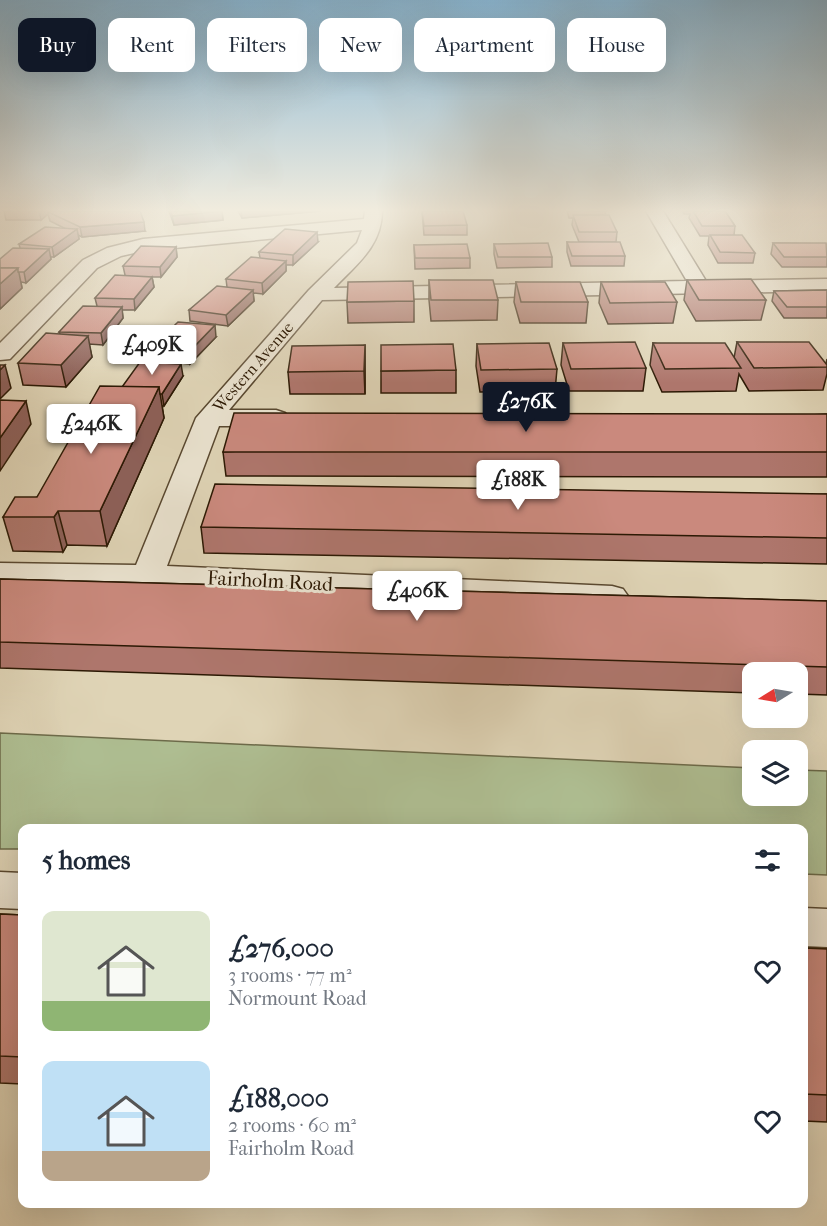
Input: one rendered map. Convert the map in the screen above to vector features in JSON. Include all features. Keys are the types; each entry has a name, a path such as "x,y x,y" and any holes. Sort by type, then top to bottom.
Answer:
{"street":[{"path":"2,354 86,268"},
{"name":"Western Avenue","path":"148,575 209,418 316,294 342,268"},
{"path":"689,268 700,287"},
{"path":"316,294 827,285"},
{"path":"209,418 304,418"},
{"name":"Fairholm Road","path":"0,572 148,575 636,597"},
{"path":"0,890 18,891"},
{"path":"808,927 827,928"}],"green space":[{"path":"0,733 742,767 742,806 808,806 808,770 827,771 827,875 808,874 808,824 18,824 18,849 0,849"}],"building":[{"path":"0,268 18,268 0,284"},
{"path":"18,268 28,268 24,272 18,272"},
{"path":"238,268 278,268 262,283 226,279"},
{"path":"115,275 152,277 134,299 95,298"},
{"path":"751,279 766,300 699,300 687,280"},
{"path":"429,280 493,280 498,300 431,300"},
{"path":"413,281 414,301 347,302 348,282"},
{"path":"516,282 580,282 588,302 521,302"},
{"path":"601,282 665,282 677,302 610,303"},
{"path":"217,286 253,290 226,315 189,310"},
{"path":"827,290 827,307 787,307 774,291"},
{"path":"83,306 122,307 101,333 59,332"},
{"path":"178,322 215,325 189,352 151,348"},
{"path":"46,333 88,336 61,365 18,363"},
{"path":"635,342 646,368 571,369 563,343"},
{"path":"737,342 809,342 827,367 754,368"},
{"path":"549,343 557,369 481,370 477,344"},
{"path":"653,343 725,343 741,368 665,369"},
{"path":"453,344 456,370 381,371 381,345"},
{"path":"365,345 364,371 288,372 292,346"},
{"path":"140,362 181,364 160,394 159,387 122,387"},
{"path":"100,386 159,387 100,511 58,511 54,517 3,517 15,497 37,497"},
{"path":"0,400 26,401 0,438"},
{"path":"234,413 827,414 827,452 223,452"},
{"path":"215,484 827,494 827,538 201,527"},
{"path":"0,579 827,601 827,667 808,666 808,662 742,662 742,664 0,642"},
{"path":"0,914 18,915 18,1057 0,1056"},
{"path":"808,948 827,949 827,1095 808,1094"}]}
